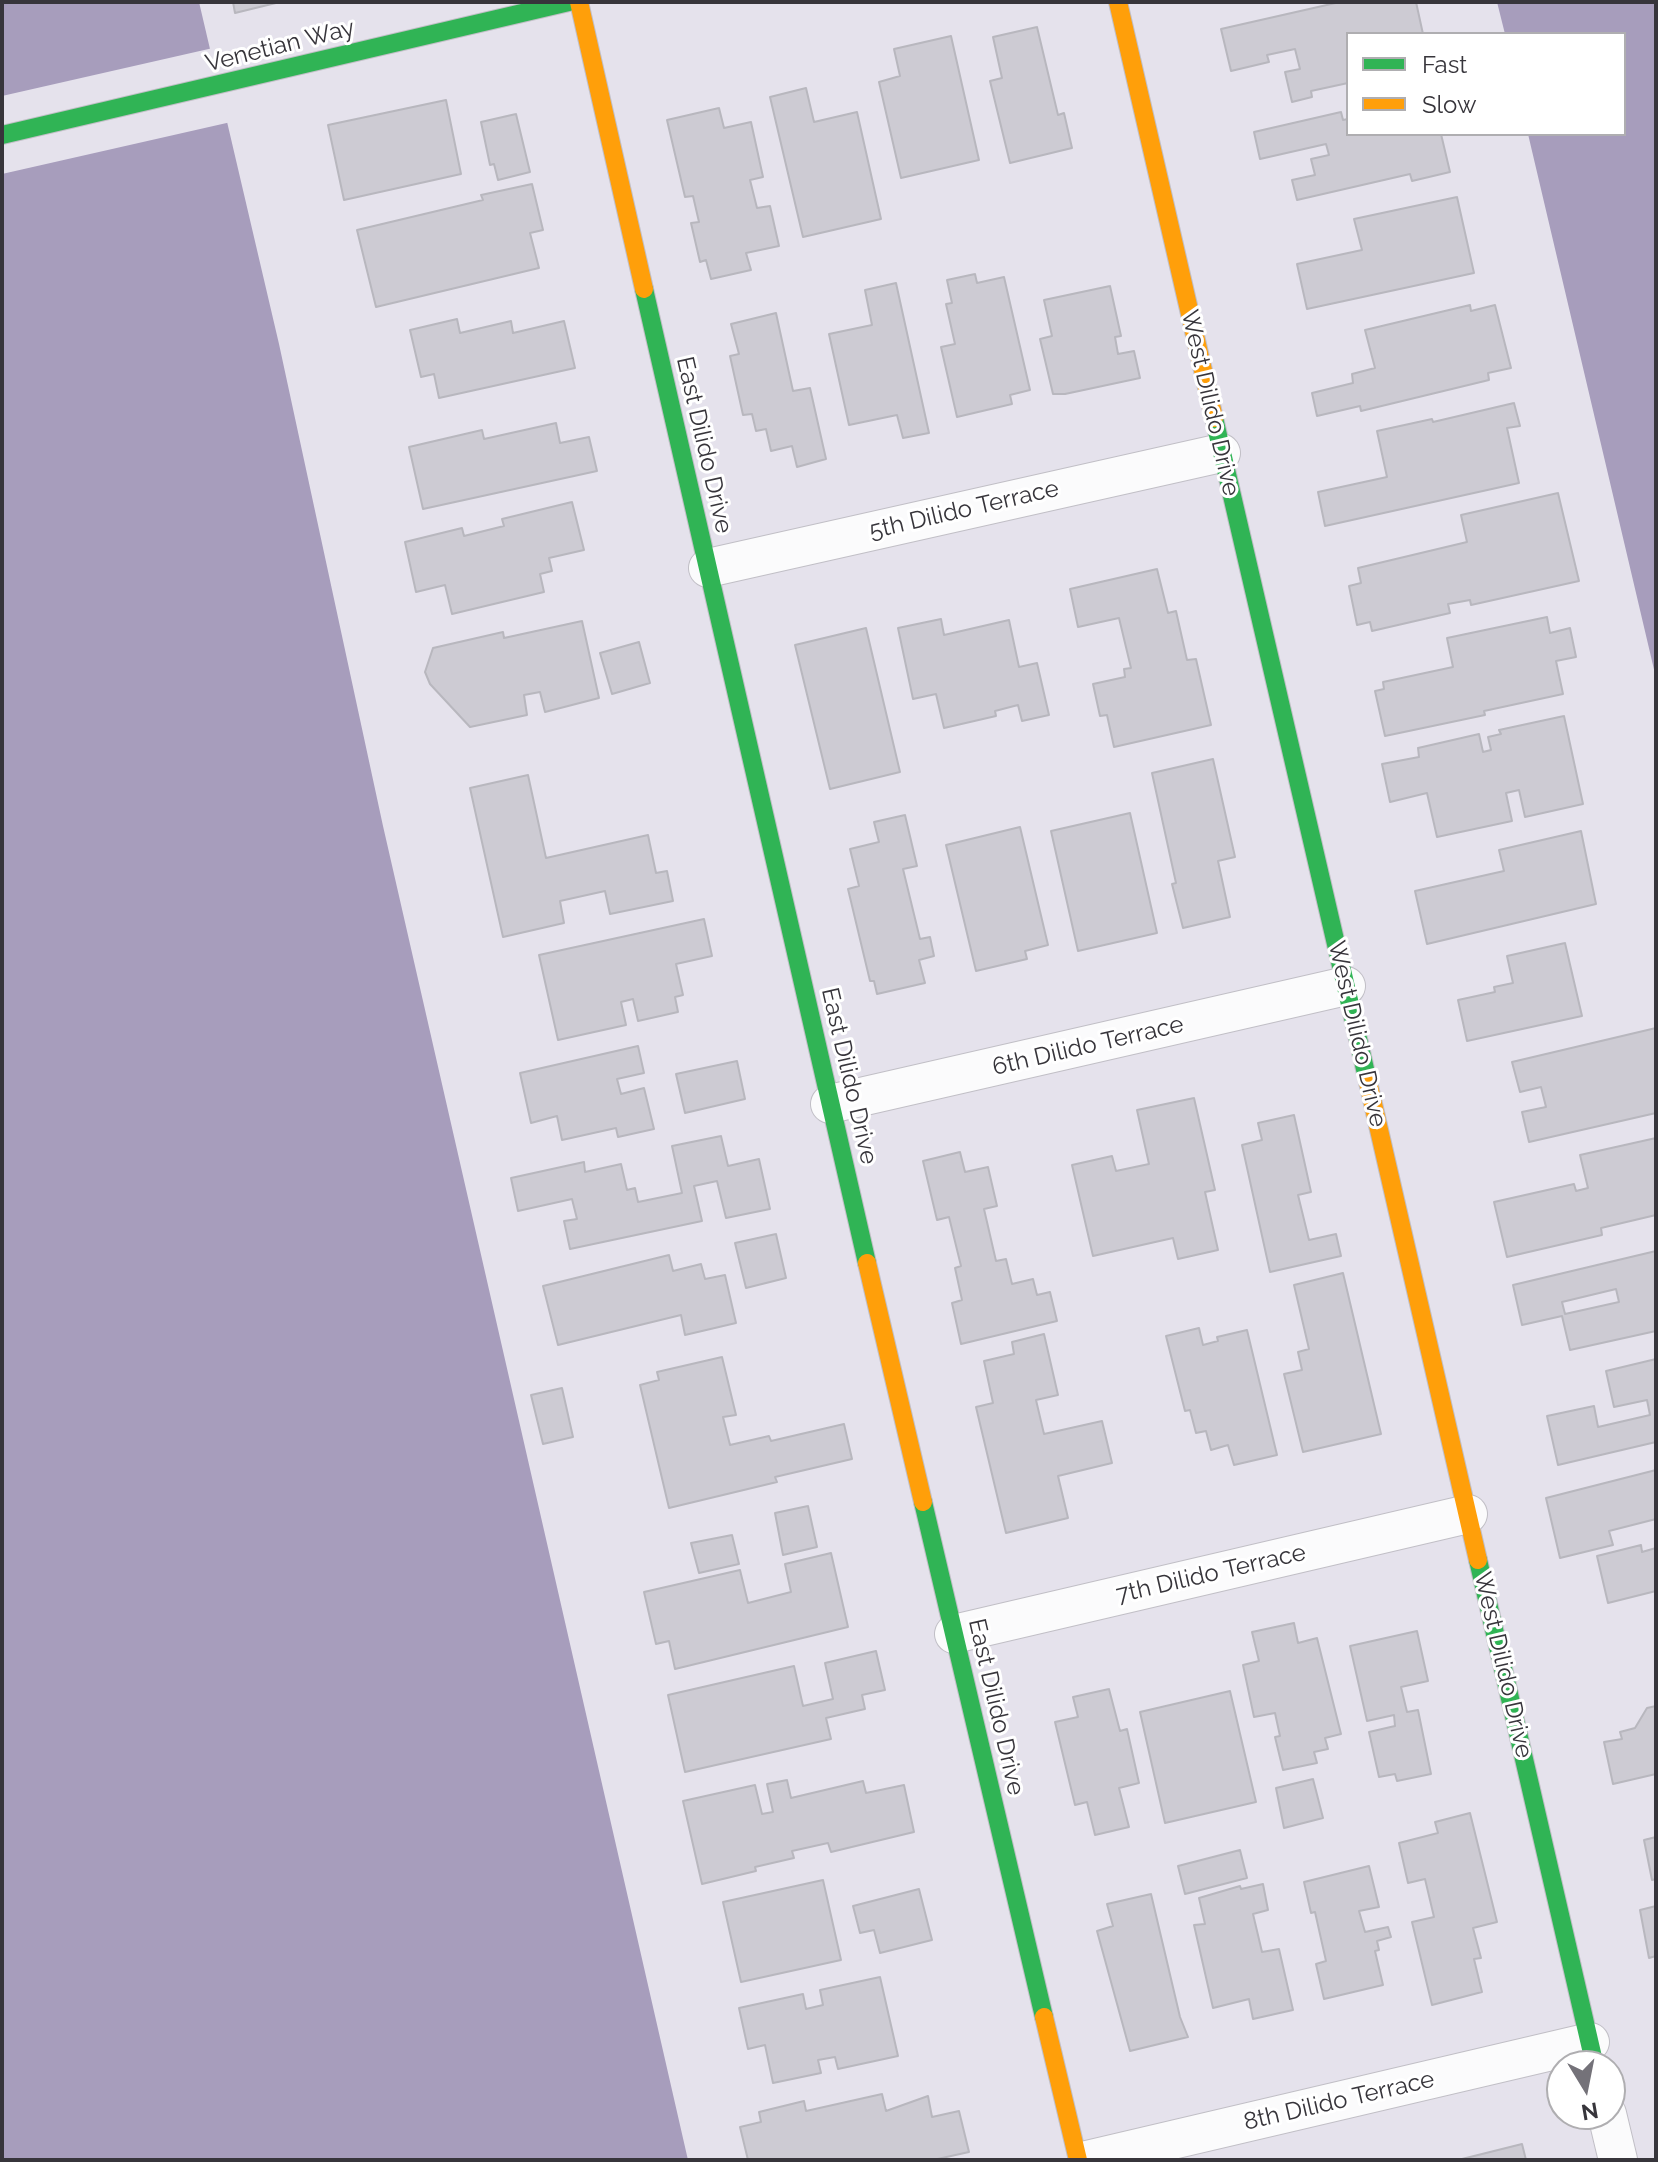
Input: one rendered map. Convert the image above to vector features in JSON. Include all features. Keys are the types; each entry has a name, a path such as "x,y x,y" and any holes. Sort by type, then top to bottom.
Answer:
{"street":[{"name":"Venetian Way","path":"2,135 569,2"},
{"name":"East Dilido Drive","path":"579,2 830,1104 1078,2160"},
{"name":"West Dilido Drive","path":"1118,2 1591,2050"},
{"name":"5th Dilido Terrace","path":"708,568 1221,453"},
{"name":"6th Dilido Terrace","path":"830,1104 1346,986"},
{"name":"7th Dilido Terrace","path":"954,1634 1468,1514"},
{"name":"8th Dilido Terrace","path":"1087,2160 1546,2064"},
{"path":"1611,2130 1618,2160"}],"shaded area":[{"path":"2,2 199,2 279,344 383,826 688,2160 2,2160"},
{"path":"1497,2 1656,2 1656,678 1528,136 1626,136 1626,32 1504,32"}],"pier":[{"path":"213,48 231,122 2,174 2,96"}],"building":[{"path":"233,2 280,2 235,13"},
{"path":"1340,2 1416,2 1423,32 1346,32 1346,83 1311,91 1312,97 1292,102 1285,72 1300,69 1295,49 1267,55 1269,62 1231,71 1221,29"},
{"path":"1037,27 1058,115 1064,113 1072,148 1010,163 990,81 1002,78 993,37"},
{"path":"951,36 979,160 901,178 879,82 900,76 894,49"},
{"path":"806,88 814,122 857,112 881,219 803,237 770,97"},
{"path":"446,100 461,174 344,200 328,125"},
{"path":"719,108 724,128 751,122 763,177 750,180 757,208 770,206 779,246 746,253 751,270 711,279 706,260 700,262 691,223 699,222 693,196 685,197 667,120"},
{"path":"1341,112 1343,120 1346,119 1346,136 1441,136 1450,172 1412,181 1410,174 1297,200 1292,180 1315,175 1311,159 1329,155 1326,144 1260,159 1254,132"},
{"path":"516,114 530,172 498,180 494,164 490,165 481,122"},
{"path":"532,184 543,230 530,233 539,268 376,307 357,230 483,200 481,195"},
{"path":"1457,197 1474,273 1307,309 1297,264 1362,250 1354,219"},
{"path":"975,274 977,283 1004,277 1030,390 1010,395 1012,404 957,417 941,347 955,344 946,304 952,303 947,280"},
{"path":"896,283 929,433 903,438 897,415 849,425 829,334 872,325 865,290"},
{"path":"1110,286 1121,336 1115,337 1118,354 1134,351 1140,378 1053,394 1040,339 1052,336 1044,300"},
{"path":"1470,305 1471,311 1495,305 1511,368 1488,373 1489,380 1361,411 1360,406 1317,416 1312,393 1353,383 1352,374 1375,368 1365,330"},
{"path":"776,313 793,391 810,388 826,459 797,467 792,446 771,451 766,429 756,431 752,414 743,415 730,356 739,354 731,324"},
{"path":"457,319 460,333 511,321 513,333 564,321 575,368 439,398 434,374 421,377 410,330"},
{"path":"1514,403 1520,426 1507,428 1519,483 1325,526 1318,492 1387,477 1377,431"},
{"path":"556,423 560,443 589,437 597,471 423,509 409,447 482,430 484,439"},
{"path":"1558,493 1579,581 1471,605 1470,600 1448,604 1450,613 1372,631 1370,622 1357,625 1349,586 1361,583 1358,568 1467,542 1461,515"},
{"path":"572,502 584,550 549,558 552,571 540,574 544,592 452,614 445,585 416,592 405,542 462,528 464,536 504,526 502,519"},
{"path":"1157,569 1168,613 1176,611 1187,660 1196,659 1211,725 1114,747 1107,715 1100,716 1093,684 1125,677 1124,669 1131,668 1119,618 1078,627 1070,589"},
{"path":"1547,617 1550,633 1570,628 1576,657 1556,661 1563,694 1484,711 1485,715 1385,736 1375,691 1384,689 1383,682 1453,667 1447,638"},
{"path":"941,619 944,635 1009,620 1019,667 1037,663 1049,715 1022,721 1018,705 995,711 996,716 944,728 936,694 913,699 898,628"},
{"path":"582,621 599,698 545,712 540,692 524,695 527,715 470,727 430,684 425,672 433,648 503,632 504,638"},
{"path":"866,628 900,772 830,789 795,645"},
{"path":"639,642 650,683 612,694 600,653"},
{"path":"1564,716 1583,804 1525,817 1519,790 1506,793 1512,821 1437,837 1427,793 1390,802 1382,764 1419,757 1418,748 1479,734 1483,752 1491,750 1488,737 1501,734 1499,730"},
{"path":"1213,759 1235,857 1218,861 1230,917 1183,928 1152,773"},
{"path":"528,775 546,858 648,835 656,873 667,871 673,901 610,914 605,891 560,901 564,923 503,937 470,788"},
{"path":"1130,813 1157,933 1078,951 1051,831"},
{"path":"905,815 917,866 903,869 920,939 930,937 934,956 919,960 925,983 877,994 874,981 870,981 848,889 859,886 850,849 879,842 874,822"},
{"path":"1020,827 1048,945 1025,951 1027,959 976,971 946,845"},
{"path":"1581,831 1596,904 1427,944 1415,891 1504,871 1499,850"},
{"path":"704,919 712,956 676,964 683,995 675,997 678,1012 638,1021 633,999 621,1002 626,1025 558,1040 539,955"},
{"path":"1565,943 1582,1016 1467,1041 1458,1000 1495,992 1494,987 1513,983 1507,956"},
{"path":"1656,1028 1656,1113 1529,1142 1522,1112 1546,1107 1541,1087 1520,1092 1512,1062"},
{"path":"638,1046 644,1073 617,1079 621,1094 644,1088 654,1129 618,1137 616,1128 562,1140 557,1116 531,1123 520,1073"},
{"path":"737,1061 745,1099 685,1113 676,1074"},
{"path":"1194,1098 1215,1190 1205,1192 1218,1250 1178,1259 1173,1238 1093,1256 1072,1165 1112,1156 1116,1171 1149,1164 1137,1110"},
{"path":"1294,1115 1311,1192 1298,1195 1309,1240 1336,1234 1341,1256 1270,1272 1242,1145 1262,1140 1258,1123"},
{"path":"721,1136 728,1166 759,1159 770,1209 726,1218 717,1181 694,1186 702,1221 570,1249 564,1221 577,1219 572,1199 518,1211 511,1178 584,1162 585,1172 621,1164 627,1190 635,1188 638,1202 682,1193 672,1146"},
{"path":"1656,1138 1656,1215 1601,1228 1602,1235 1507,1257 1494,1202 1574,1184 1576,1191 1588,1188 1580,1155"},
{"path":"960,1152 965,1172 988,1167 997,1206 984,1209 996,1261 1006,1259 1012,1284 1033,1279 1037,1295 1050,1292 1057,1321 961,1344 952,1303 962,1300 955,1268 961,1266 949,1217 937,1220 923,1161"},
{"path":"776,1234 786,1278 746,1288 735,1243"},
{"path":"1656,1251 1656,1331 1570,1350 1562,1316 1522,1325 1513,1285","holes":["1616,1289 1619,1302 1565,1314 1562,1302"]},
{"path":"669,1255 673,1271 701,1264 705,1279 725,1275 736,1323 685,1335 681,1315 558,1345 543,1286"},
{"path":"1343,1273 1381,1434 1303,1452 1284,1374 1302,1370 1298,1352 1309,1349 1294,1285"},
{"path":"1199,1328 1203,1345 1218,1341 1217,1337 1247,1330 1277,1455 1234,1465 1228,1445 1211,1450 1206,1431 1196,1433 1190,1410 1185,1411 1166,1336"},
{"path":"1044,1334 1058,1395 1036,1400 1044,1434 1102,1421 1112,1463 1058,1476 1068,1518 1006,1533 976,1407 993,1403 984,1361 1014,1354 1012,1342"},
{"path":"722,1357 736,1415 723,1417 730,1445 769,1436 771,1441 844,1424 852,1459 775,1477 777,1482 669,1508 640,1385 659,1380 657,1372"},
{"path":"1656,1359 1656,1442 1558,1465 1547,1416 1594,1406 1598,1427 1650,1415 1647,1400 1614,1407 1606,1371"},
{"path":"562,1388 573,1437 543,1444 531,1395"},
{"path":"1656,1470 1656,1519 1609,1531 1613,1545 1560,1558 1546,1498"},
{"path":"808,1506 817,1547 783,1555 775,1513"},
{"path":"732,1535 739,1564 699,1573 691,1543"},
{"path":"1641,1545 1642,1552 1656,1548 1656,1591 1608,1603 1597,1556"},
{"path":"831,1553 848,1627 675,1669 669,1641 656,1644 644,1592 740,1570 748,1603 791,1592 785,1564"},
{"path":"1294,1623 1298,1643 1317,1638 1341,1734 1325,1738 1328,1749 1314,1752 1317,1763 1283,1770 1275,1737 1280,1736 1275,1713 1254,1717 1243,1665 1259,1661 1252,1632"},
{"path":"1417,1631 1428,1681 1401,1687 1407,1712 1418,1710 1431,1774 1397,1781 1395,1774 1379,1777 1369,1732 1395,1726 1394,1715 1367,1721 1350,1646"},
{"path":"876,1651 885,1690 862,1695 865,1709 826,1718 831,1739 685,1772 668,1695 794,1666 803,1706 833,1699 825,1663"},
{"path":"1109,1689 1120,1731 1127,1729 1139,1783 1119,1788 1129,1827 1095,1835 1087,1802 1075,1805 1055,1722 1078,1717 1073,1697"},
{"path":"1230,1691 1256,1802 1165,1823 1140,1712"},
{"path":"1656,1706 1656,1774 1613,1784 1604,1742 1622,1739 1620,1732 1635,1728 1647,1708"},
{"path":"1313,1779 1323,1818 1284,1828 1276,1788"},
{"path":"787,1780 791,1798 863,1781 866,1793 904,1785 914,1832 831,1852 828,1843 792,1851 794,1858 702,1884 683,1801 755,1785 762,1814 773,1812 767,1784"},
{"path":"1470,1813 1497,1922 1473,1928 1481,1958 1474,1959 1482,1992 1432,2005 1412,1922 1434,1917 1425,1879 1408,1883 1399,1843 1438,1833 1435,1822"},
{"path":"1656,1837 1656,1879 1652,1880 1644,1840"},
{"path":"1240,1850 1247,1878 1185,1894 1178,1866"},
{"path":"1369,1866 1379,1907 1359,1911 1365,1932 1388,1927 1391,1937 1377,1941 1379,1950 1375,1951 1383,1985 1324,1999 1316,1964 1326,1961 1315,1912 1311,1913 1304,1882"},
{"path":"823,1880 841,1960 741,1982 723,1902"},
{"path":"1263,1884 1268,1910 1253,1914 1262,1952 1279,1949 1293,2010 1253,2019 1249,1999 1213,2008 1194,1925 1205,1924 1199,1898 1240,1886 1241,1889"},
{"path":"919,1889 932,1940 880,1953 874,1930 860,1933 853,1906"},
{"path":"1151,1894 1180,2017 1188,2037 1130,2051 1097,1931 1113,1926 1107,1904"},
{"path":"1656,1906 1656,1956 1649,1958 1640,1910"},
{"path":"880,1977 898,2056 838,2069 835,2057 818,2060 821,2073 773,2083 765,2045 748,2049 739,2008 803,1994 806,2009 823,2005 820,1990"},
{"path":"882,2094 886,2111 928,2096 932,2117 959,2111 969,2152 933,2160 748,2160 740,2127 761,2122 759,2112 804,2101 806,2111"},
{"path":"1522,2144 1526,2160 1458,2160"}],"traffic: fast":[{"path":"2,135 569,2"},
{"path":"644,289 867,1263"},
{"path":"1214,418 1368,1082"},
{"path":"923,1502 1044,2017"},
{"path":"1478,1560 1591,2050"}],"traffic: slow":[{"path":"579,2 644,289"},
{"path":"1118,2 1214,418"},
{"path":"1368,1082 1478,1560"},
{"path":"867,1263 923,1502"},
{"path":"1044,2017 1078,2160"}]}
